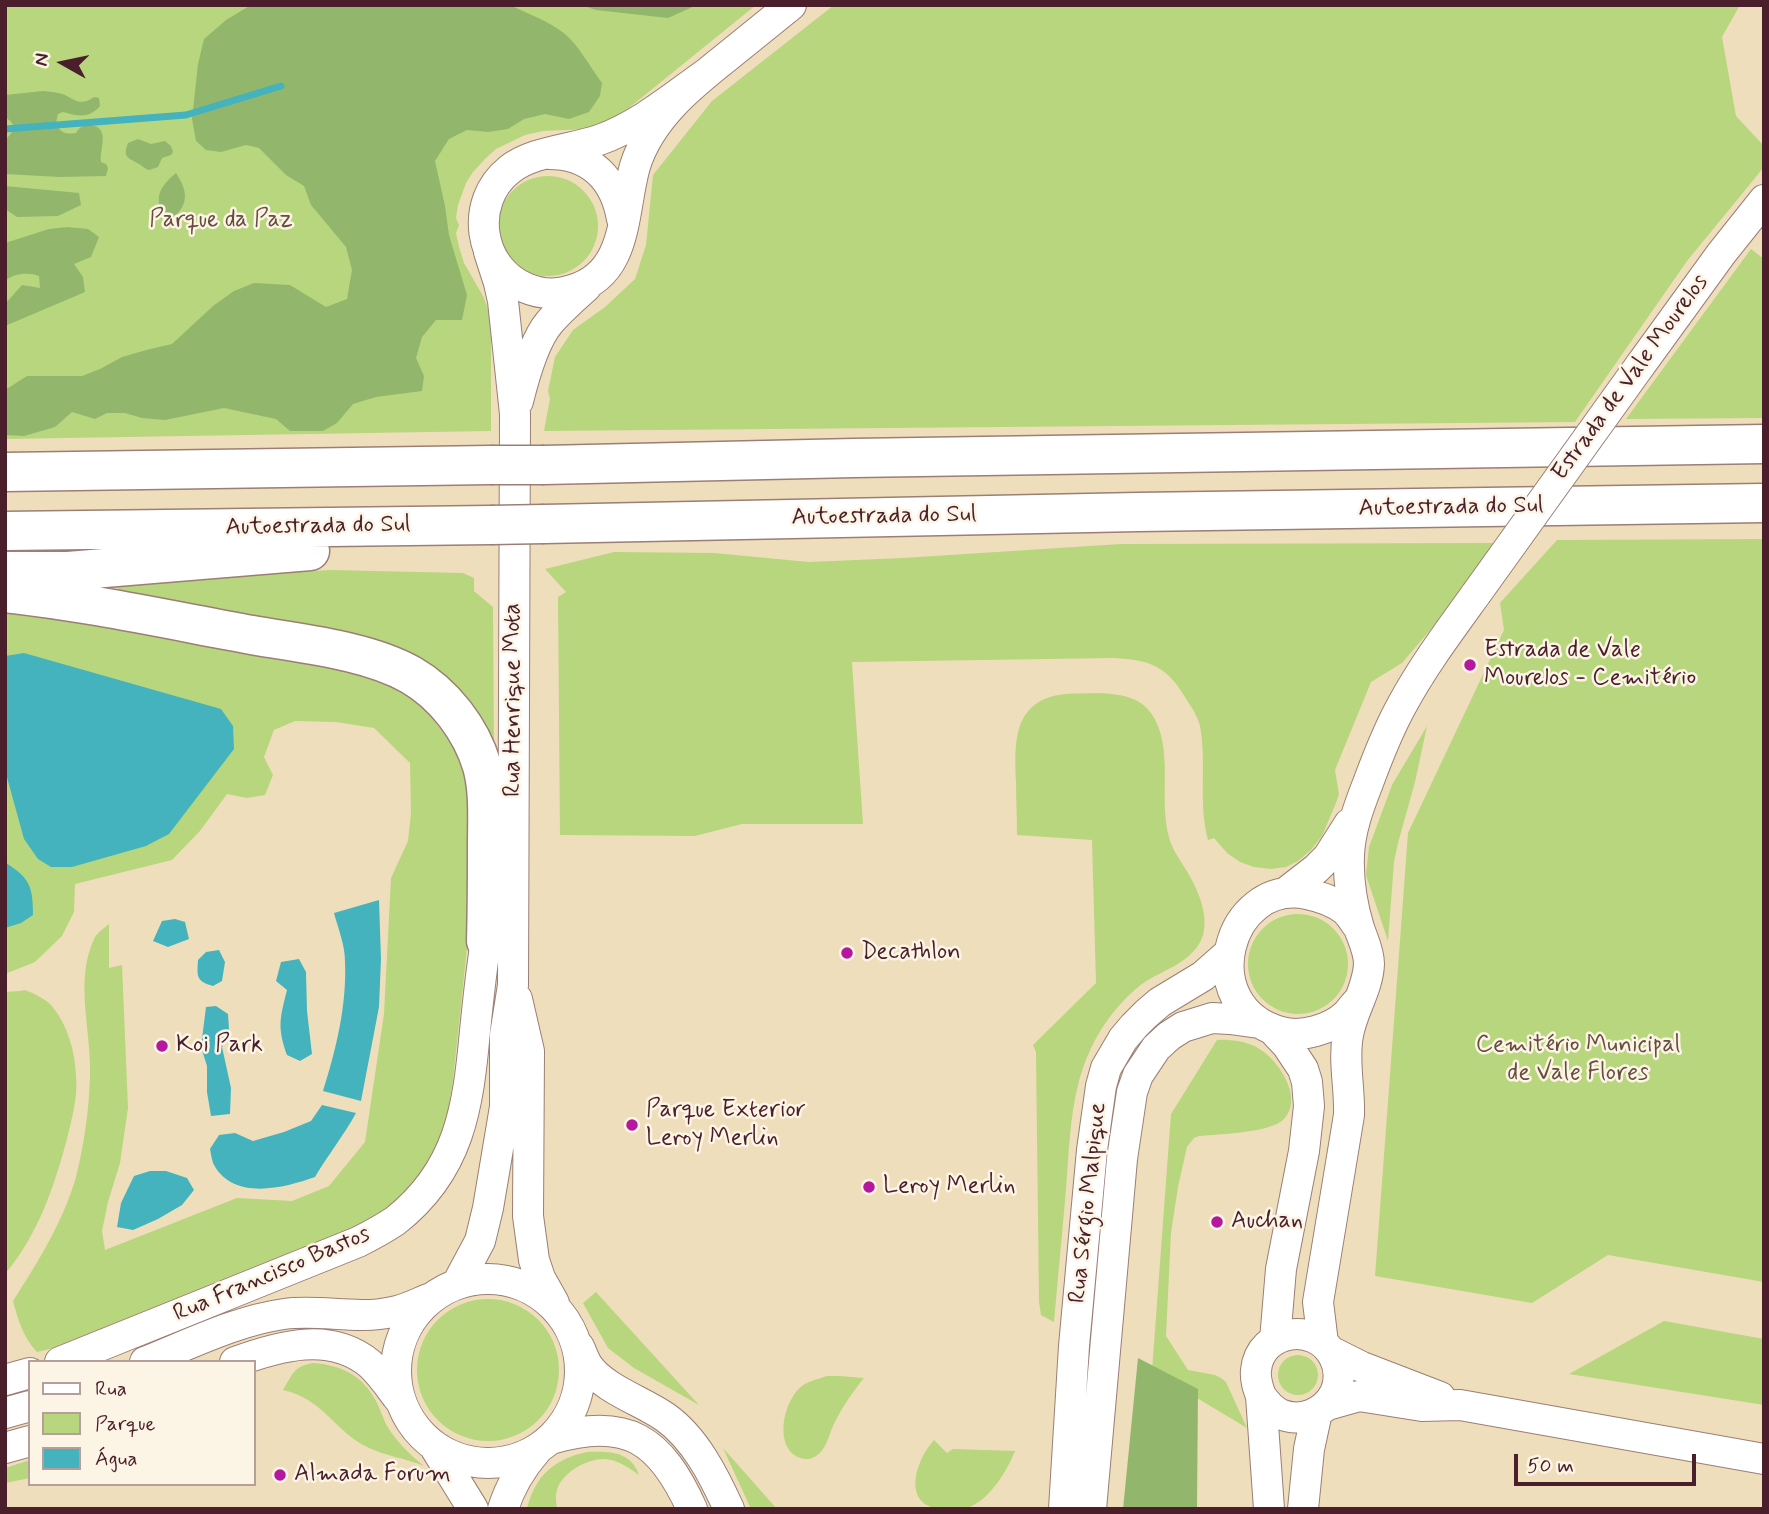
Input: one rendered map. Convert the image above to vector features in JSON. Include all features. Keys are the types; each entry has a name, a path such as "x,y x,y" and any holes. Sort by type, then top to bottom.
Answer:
{"highway":[{"path":"5,472 1764,444"},
{"name":"Autoestrada do Sul","path":"5,531 1764,503"},
{"path":"5,571 68,571 324,550 364,545 449,525"},
{"path":"5,593 129,612 352,654 392,666 429,687 460,722 481,765 487,804 486,941"}],"street":[{"path":"707,73 623,129 600,140 520,162 509,169 492,189 484,213 483,227 489,252 504,274 527,289 553,293 579,288 603,272 618,248 638,156 661,117 707,73 791,5"},
{"path":"545,154 573,157 598,170 615,192 622,219 622,233"},
{"name":"Estrada de Vale Mourelos","path":"1285,893 1328,857 1357,811 1401,705 1423,669 1721,254 1764,200"},
{"name":"Rua Henrique Mota","path":"458,1282 480,1241 488,1208 505,1107 505,1035 513,985 515,414 503,301 489,252"},
{"name":"Rua Henrique Mota","path":"515,414 528,366 547,325 591,282"},
{"name":"Estrada de Vale Mourelos","path":"1303,1509 1309,1448 1322,1409 1334,1396 1339,1373 1337,1362 1327,1347 1318,1302 1349,1115 1346,1064 1348,1035 1366,982 1369,964 1350,883 1349,853 1357,811"},
{"name":"Estrada de Vale Mourelos","path":"1269,1509 1261,1396 1256,1383 1256,1369 1259,1357 1275,1340 1281,1269 1310,1106 1303,1069 1287,1045 1246,1013 1235,998 1228,977 1228,954 1242,922 1256,906 1285,893 1323,897 1344,910 1359,928"},
{"path":"486,941 487,1102 494,1165"},
{"name":"Rua Francisco Bastos","path":"65,1360 358,1242 408,1210 432,1183 454,1144 463,1119 486,941"},
{"name":"Rua Sérgio Malpique","path":"1064,1509 1074,1346 1092,1150 1106,1068 1123,1039 1146,1014 1160,1002 1203,976 1228,954"},
{"name":"Rua Henrique Mota","path":"513,985 529,1051 528,1216 531,1243 540,1279 570,1329"},
{"name":"Estrada de Vale Mourelos","path":"1265,1026 1286,1034 1308,1033 1328,1027 1346,1015 1359,999"},
{"name":"Rua Sérgio Malpique","path":"1090,1509 1122,1159 1132,1091 1138,1075 1156,1048 1183,1027 1212,1018 1265,1026"},
{"path":"150,1360 233,1327 267,1317 318,1312 358,1315 390,1313 403,1310 458,1282 487,1278 516,1282 543,1296 570,1329 589,1367 600,1378 666,1417 679,1429 702,1458 729,1509"},
{"path":"398,1398 395,1362 406,1326 429,1298"},
{"path":"503,1509 512,1485 525,1463 568,1418 578,1394 581,1367 570,1329"},
{"path":"1275,1340 1300,1333 1312,1336 1362,1367 1460,1405"},
{"path":"240,1360 265,1350 311,1343 339,1347 355,1353 379,1373 398,1398 413,1427 436,1449 473,1509"},
{"path":"5,1380 28,1374"},
{"path":"1261,1396 1279,1413 1292,1417 1305,1417 1359,1396 1422,1406 1460,1405 1764,1459"},
{"path":"5,1413 28,1407"},
{"path":"436,1449 460,1460 486,1464 512,1461 580,1431 623,1433 640,1440 659,1454 681,1484 692,1509"},
{"path":"5,1448 28,1442"}],"green space":[{"name":"Parque da Paz","path":"5,5 756,5 614,120 587,129 543,131 525,135 496,149 466,183 458,205 456,218 459,225 456,233 464,263 483,296 491,324 491,431 5,439"},
{"path":"251,5 510,5 552,25 570,39 602,83 600,96 589,112 569,119 545,114 524,119 508,129 488,132 467,130 449,139 435,161 449,235 467,295 462,320 436,320 422,337 416,358 424,376 422,391 376,397 353,404 337,423 323,431 290,431 276,419 224,408 165,420 125,413 107,413 95,419 72,412 55,427 24,436 5,435 5,390 27,376 82,376 122,357 172,344 213,306 234,291 254,283 290,285 326,307 347,299 352,270 346,247 311,205 304,186 286,175 259,148 246,145 221,152 206,150 196,141 192,119 198,64 204,39 226,20"},
{"path":"581,5 697,5 668,18 596,10"},
{"path":"834,5 1740,5 1722,37 1736,116 1764,146 1764,167 1687,261 1575,422 544,431 555,357 573,330 605,307 635,279 646,245 653,175 712,101"},
{"path":"43,91 61,94 80,102 99,98 100,106 92,113 78,115 63,112 58,114 56,123 61,131 66,133 76,133 86,125 101,130 101,162 108,168 106,176 5,174 4,145 14,127 5,117 5,95"},
{"path":"138,139 151,144 165,141 173,152 162,158 158,167 148,170 126,155 128,143"},
{"path":"176,173 185,200 179,211 167,222 160,207 159,196 164,185"},
{"path":"548,176 567,180 584,190 594,207 598,226 594,245 584,262 567,272 548,276 529,272 512,262 502,245 498,226 502,207 512,190 529,180"},
{"path":"5,186 79,193 81,205 58,216 17,217 5,209"},
{"path":"49,229 88,229 99,237 91,257 74,264 83,277 85,292 5,326 5,304 22,285 40,288 39,276 35,275 17,275 5,281 5,243"},
{"path":"1751,249 1764,259 1764,418 1626,419"},
{"name":"Cemitério Municipal de Vale Flores","path":"1764,539 1764,1282 1608,1255 1532,1303 1375,1276 1408,833 1504,630 1500,603 1557,540"},
{"path":"1495,543 1454,602 1402,663 1371,682 1335,770 1339,794 1322,836 1311,850 1286,867 1254,867 1227,853 1214,838 1208,840 1204,812 1202,740 1195,714 1181,690 1166,673 1139,661 1113,658 852,662 863,824 742,824 695,836 560,835 558,597 566,592 545,569 614,552 714,553 809,562 1121,544"},
{"path":"331,570 463,573 474,578 474,591 493,607 494,751 451,683 126,595 116,587 160,580"},
{"path":"5,611 47,613 379,676 418,700 462,757 474,826 469,929 445,1130 429,1163 410,1188 379,1216 306,1252 66,1345 37,1352 19,1322 13,1301 57,1226 71,1194 79,1165 90,1077 85,972 95,937 109,924 109,968 122,965 128,1108 120,1163 102,1231 105,1250 237,1198 292,1201 329,1186 365,1142 384,1014 391,878 408,841 411,813 410,763 374,728 336,722 295,721 274,730 264,757 273,775 265,795 247,798 227,794 200,831 172,860 75,884 74,912 62,936 35,962 5,974"},
{"path":"1099,693 1134,699 1146,707 1158,726 1164,757 1169,837 1198,892 1204,927 1199,945 1193,952 1142,984 1120,1004 1096,1038 1087,1058 1072,1122 1054,1322 1041,1315 1039,1302 1036,1052 1033,1045 1096,983 1092,840 1017,835 1016,744 1022,720 1038,703 1062,694"},
{"path":"1427,726 1394,862 1388,941 1366,875 1369,847 1392,785"},
{"path":"1298,914 1317,917 1334,928 1345,945 1348,964 1345,983 1334,1000 1317,1011 1298,1014 1279,1011 1262,1000 1251,983 1248,964 1251,945 1262,928 1279,917"},
{"path":"25,990 49,1003 62,1022 74,1057 76,1092 67,1139 50,1193 36,1227 5,1274 5,992"},
{"path":"1217,1040 1242,1042 1264,1052 1277,1065 1288,1083 1291,1102 1284,1119 1277,1124 1244,1132 1199,1136 1187,1147 1171,1233 1166,1336 1188,1370 1215,1375 1226,1382 1247,1428 1152,1371 1171,1114"},
{"path":"596,1292 699,1405 634,1368 608,1348 583,1303"},
{"path":"488,1299 515,1304 538,1320 554,1343 559,1370 554,1397 538,1420 515,1436 488,1441 461,1436 438,1420 422,1397 417,1370 422,1343 438,1320 461,1304"},
{"path":"1664,1321 1764,1339 1764,1405 1569,1374"},
{"path":"1298,1355 1312,1361 1318,1375 1312,1389 1298,1395 1284,1389 1278,1375 1284,1361"},
{"path":"1138,1358 1198,1389 1197,1509 1123,1509"},
{"path":"314,1363 348,1372 362,1382 375,1399 395,1437 424,1466 367,1447 309,1401 283,1390 298,1369"},
{"path":"827,1376 864,1378 840,1412 823,1449 815,1457 805,1459 788,1448 784,1438 785,1414 795,1393 802,1386"},
{"path":"934,1440 947,1453 953,1449 1015,1451 1002,1476 983,1499 967,1508 945,1509 931,1507 922,1501 917,1493 917,1472"},
{"path":"723,1448 777,1509 751,1509"},
{"path":"587,1452 611,1453 625,1457 631,1461 639,1475 614,1461 591,1461 571,1471 561,1481 556,1492 557,1509 527,1509 535,1487 548,1471 565,1459"},
{"path":"28,1461 28,1478 5,1483 5,1468"}],"water":[{"path":"24,653 221,709 233,726 234,749 169,834 146,846 72,867 51,867 38,859 24,839 5,770 5,656"},
{"path":"6,863 28,884 33,915 21,923 5,928"},
{"path":"379,900 379,1007 361,1101 323,1091 336,1043 345,978 343,943 334,913"},
{"path":"175,919 185,922 189,939 168,947 153,941 162,921"},
{"path":"219,950 225,962 222,981 213,986 199,978 198,960 206,952"},
{"path":"299,959 306,972 312,1054 300,1061 287,1055 284,1045 281,1022 287,990 276,981 281,962"},
{"path":"216,1006 228,1014 229,1029 222,1047 231,1088 230,1114 211,1116 207,1066 201,1047 206,1007"},
{"path":"322,1105 356,1113 315,1177 275,1188 247,1188 234,1184 214,1165 210,1149 219,1135 235,1133 253,1141 284,1132 311,1121"},
{"path":"150,1171 166,1171 187,1178 194,1190 182,1205 158,1219 133,1230 117,1227 121,1203 134,1176"}],"waterway":[{"path":"5,129 186,115 281,86"}],"place":[{"name":"Estrada de Vale Mourelos - Cemitério","path":"1470,665"},
{"name":"Decathlon","path":"847,953"},
{"name":"Koi Park","path":"162,1046"},
{"name":"Parque Exterior Leroy Merlin","path":"632,1125"},
{"name":"Leroy Merlin","path":"869,1187"},
{"name":"Auchan","path":"1217,1222"},
{"name":"Almada Forum","path":"280,1475"}]}
